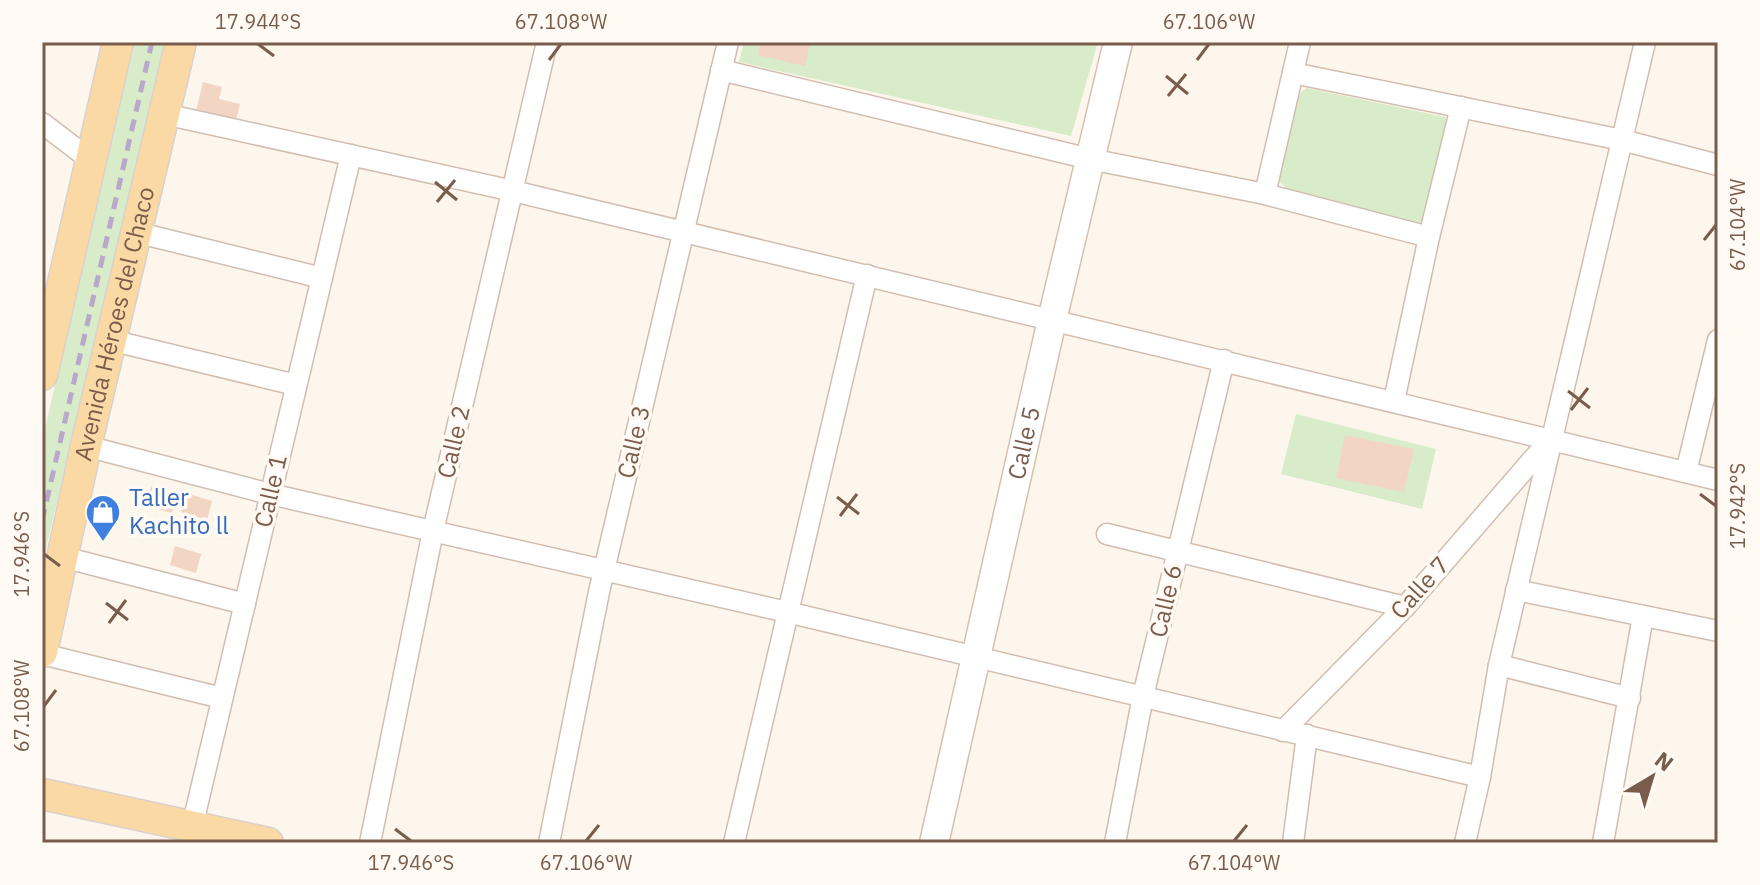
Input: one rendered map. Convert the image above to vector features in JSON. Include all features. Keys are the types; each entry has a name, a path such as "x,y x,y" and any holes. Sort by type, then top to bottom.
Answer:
{"main road":[{"path":"43,367 118,42"},
{"name":"Avenida Héroes del Chaco","path":"42,653 110,340 181,42"},
{"name":"Calle 5","path":"934,843 1118,42"},
{"path":"42,794 268,843"}],"street":[{"name":"Calle 2","path":"370,843 433,531 547,42"},
{"name":"Calle 3","path":"549,843 604,571 728,42"},
{"path":"1265,194 1300,42"},
{"path":"1465,843 1499,665 1550,438 1645,42"},
{"path":"721,70 1090,159 1265,194 1429,237"},
{"path":"1293,73 1622,140 1718,165"},
{"path":"1394,401 1461,107"},
{"path":"164,114 513,191 1718,480"},
{"path":"42,123 92,161"},
{"name":"Calle 1","path":"192,827 351,155"},
{"path":"135,232 322,278"},
{"path":"734,843 867,275"},
{"path":"110,340 296,385"},
{"path":"1686,472 1718,340"},
{"name":"Calle 6","path":"1115,843 1143,696 1224,360"},
{"name":"Calle 7","path":"1283,731 1405,607 1550,438"},
{"path":"86,446 270,494 787,612 1480,777"},
{"path":"1107,534 1405,607"},
{"path":"63,557 245,604"},
{"path":"1516,590 1718,631"},
{"path":"1603,843 1643,616"},
{"path":"42,653 222,698"},
{"path":"1499,665 1630,698"},
{"path":"1293,843 1307,735"}],"green space":[{"path":"135,42 165,42 42,566 42,441"},
{"path":"744,42 1098,42 1071,136 739,62"},
{"path":"1307,88 1445,117 1448,122 1424,223 1420,226 1287,189 1277,179 1298,94"},
{"path":"1296,414 1436,449 1422,509 1281,474"}],"building":[{"path":"761,42 810,42 805,66 758,55"},
{"path":"203,82 222,87 219,99 240,104 236,120 196,111"},
{"path":"1345,435 1414,449 1404,492 1336,478"},
{"path":"151,487 177,494 172,513 145,506"},
{"path":"186,493 212,501 207,520 181,512"},
{"path":"175,546 201,554 196,573 170,565"}],"railway":[{"path":"42,521 152,42"}],"place":[{"name":"Taller Kachito ll","path":"103,543"}]}
